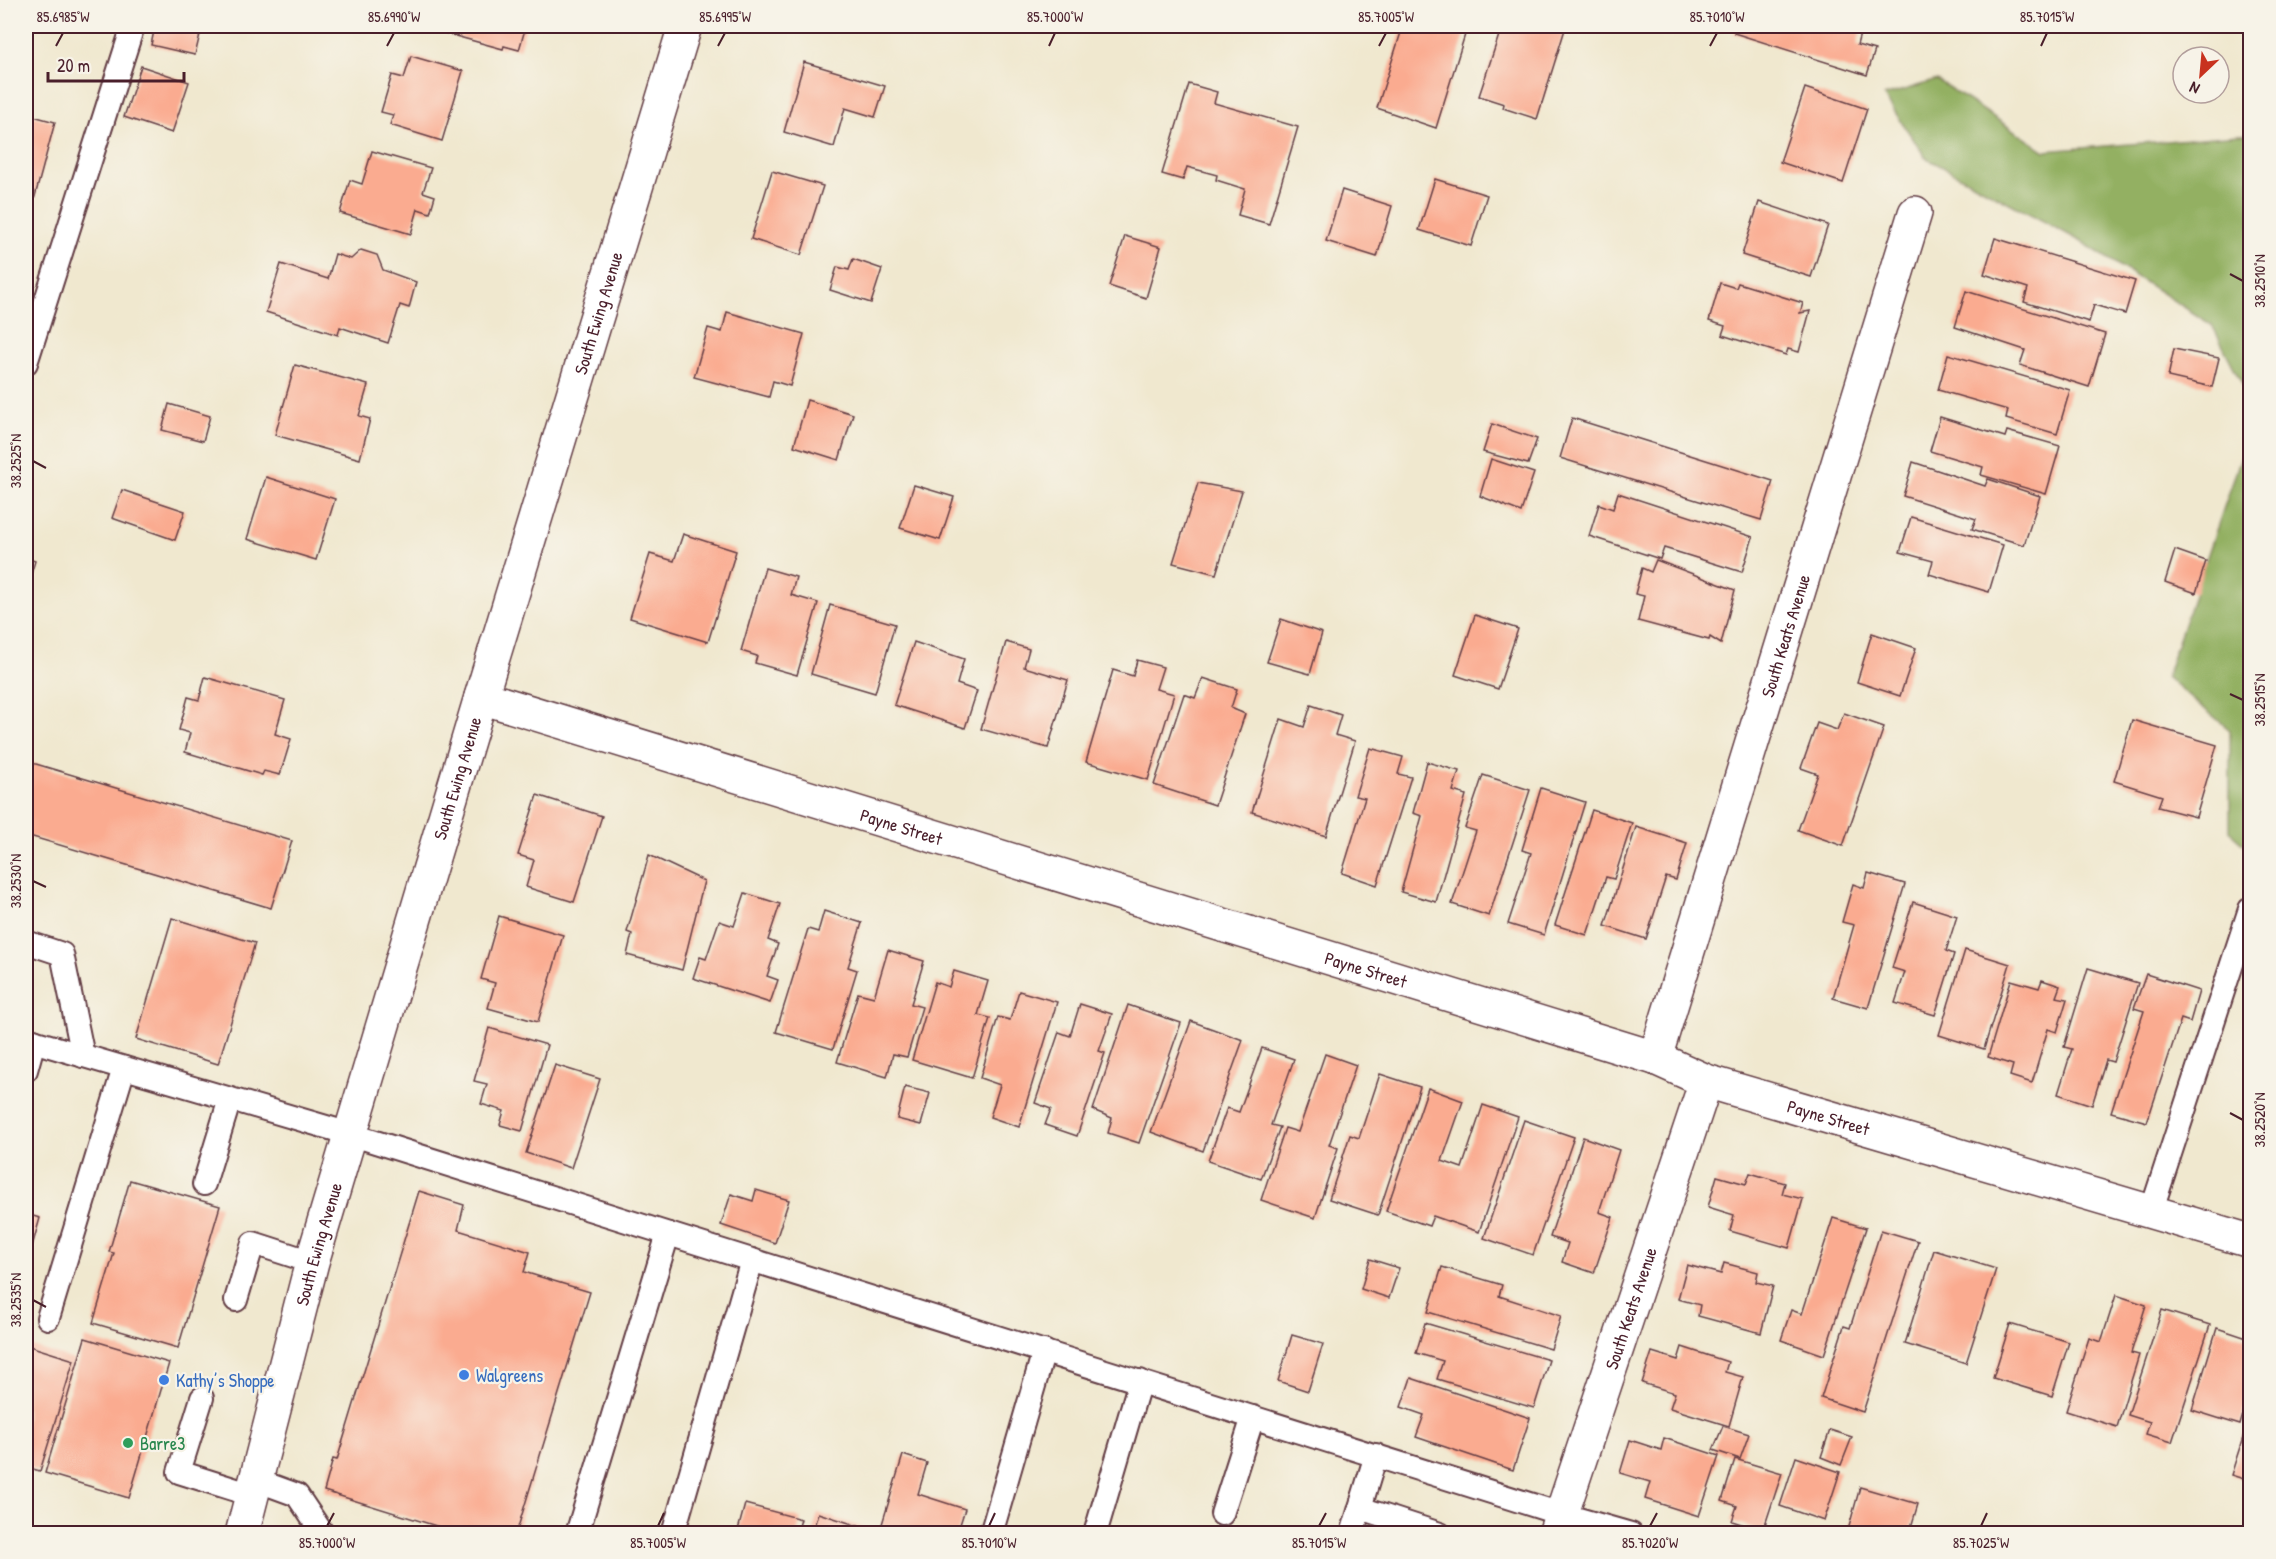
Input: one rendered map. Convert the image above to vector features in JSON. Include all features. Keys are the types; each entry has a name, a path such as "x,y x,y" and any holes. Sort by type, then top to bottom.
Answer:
{"street":[{"name":"South Ewing Avenue","path":"242,1533 312,1262 685,26"},
{"name":"South Keats Avenue","path":"1655,1058 1915,213"},
{"name":"Payne Street","path":"481,697 1655,1058 1706,1081 2250,1241"},
{"name":"South Keats Avenue","path":"1558,1524 1706,1081"}],"lane":[{"path":"26,363 133,26"},
{"path":"2151,1212 2250,909"},
{"path":"26,942 62,954 83,1056"},
{"path":"26,1070 30,1040 350,1134 1376,1455 1558,1524 1631,1533"},
{"path":"48,1318 124,1068"},
{"path":"204,1184 230,1099"},
{"path":"577,1533 668,1234"},
{"path":"236,1300 253,1243 312,1262"},
{"path":"673,1533 752,1260"},
{"path":"991,1533 1044,1351"},
{"path":"1095,1533 1140,1381"},
{"path":"202,1398 179,1472 297,1495 323,1533"},
{"path":"1222,1514 1253,1417"},
{"path":"1352,1533 1376,1455"},
{"path":"1360,1508 1440,1533"}],"green space":[{"path":"1937,80 2045,151 2250,134 2250,399 2212,325 2082,242 1926,158 1884,96"},
{"path":"2250,431 2250,846 2247,847 2230,832 2230,730 2166,677"}],"building":[{"path":"155,26 202,26 195,55 151,45"},
{"path":"419,26 526,26 519,50 504,46 503,49"},
{"path":"1403,26 1467,28 1436,128 1377,108"},
{"path":"1502,26 1566,26 1537,119 1503,108 1504,104 1479,96"},
{"path":"1736,26 1862,26 1857,45 1875,50 1867,75 1734,33"},
{"path":"411,56 463,71 442,141 390,125 393,115 381,112 392,75 404,78"},
{"path":"804,62 885,86 875,117 845,108 834,147 784,132"},
{"path":"141,66 189,82 172,133 124,117"},
{"path":"1189,84 1217,92 1214,103 1298,127 1269,224 1238,215 1245,189 1216,180 1217,175 1187,167 1183,180 1162,174"},
{"path":"1805,88 1867,109 1843,183 1780,162"},
{"path":"26,114 55,122 34,200 26,198"},
{"path":"372,151 431,168 423,192 435,196 430,213 418,209 411,234 340,213 350,180 362,184"},
{"path":"772,171 823,186 801,255 751,239"},
{"path":"1435,179 1487,195 1471,246 1419,230"},
{"path":"1342,190 1392,206 1377,257 1326,241"},
{"path":"1759,202 1828,225 1811,277 1742,255"},
{"path":"1125,236 1161,247 1146,298 1109,286"},
{"path":"1995,238 2135,281 2125,314 2094,305 2089,322 2024,302 2028,288 1984,274"},
{"path":"361,250 377,255 383,270 416,282 409,308 400,305 388,343 340,327 338,335 266,312 281,264 328,279 335,254 351,259"},
{"path":"853,259 882,269 871,303 830,290 837,267 849,270"},
{"path":"1720,283 1736,288 1738,283 1803,303 1800,313 1810,311 1799,352 1788,349 1786,355 1722,335 1725,326 1709,321"},
{"path":"1966,291 2105,334 2089,387 2020,365 2025,350 1955,327"},
{"path":"727,312 804,334 790,386 773,381 769,397 694,377 708,328 722,332"},
{"path":"2174,349 2219,358 2212,387 2168,377"},
{"path":"1948,354 2070,390 2057,434 2006,419 2008,410 1938,390"},
{"path":"295,365 368,385 359,416 370,419 360,459 275,435"},
{"path":"807,400 853,414 839,460 794,446"},
{"path":"169,404 210,416 203,441 162,430"},
{"path":"1940,417 2005,437 2007,431 2060,446 2046,494 1981,475 1983,467 1930,451"},
{"path":"1572,418 1773,481 1761,520 1560,458"},
{"path":"1492,424 1537,439 1528,464 1483,452"},
{"path":"1491,459 1534,473 1521,512 1480,496"},
{"path":"1913,462 1985,486 1988,479 2040,496 2024,545 1972,529 1976,519 1903,496"},
{"path":"266,477 335,499 316,560 247,539"},
{"path":"1198,483 1242,491 1216,574 1173,563"},
{"path":"914,485 954,497 940,540 900,528"},
{"path":"122,490 185,511 175,540 112,518"},
{"path":"1618,493 1753,537 1742,572 1664,548 1660,559 1589,536 1599,504 1613,509"},
{"path":"1911,517 2003,545 1989,592 1929,574 1933,561 1900,552"},
{"path":"683,534 736,551 708,642 630,618 650,554 674,561"},
{"path":"2175,550 2206,561 2196,593 2165,582"},
{"path":"26,558 35,561 26,591"},
{"path":"1656,560 1735,590 1721,644 1710,637 1709,640 1638,621 1644,596 1635,594 1642,568 1651,572"},
{"path":"765,568 796,577 791,595 818,603 797,675 755,663 757,656 741,651"},
{"path":"830,605 895,624 875,693 811,674"},
{"path":"1475,615 1518,629 1498,689 1455,675"},
{"path":"1281,619 1322,633 1310,674 1267,662"},
{"path":"1872,633 1916,648 1900,696 1857,682"},
{"path":"914,642 964,659 957,684 977,691 965,728 894,705"},
{"path":"1006,642 1029,649 1024,667 1068,680 1048,748 981,729"},
{"path":"1137,660 1163,667 1156,689 1174,694 1148,780 1086,762 1113,670 1133,676"},
{"path":"205,677 285,700 275,734 291,739 280,775 264,771 262,775 185,752 190,733 179,730 188,697 199,700"},
{"path":"1203,678 1237,689 1231,708 1245,714 1215,805 1154,785 1184,694 1195,698"},
{"path":"1311,705 1341,715 1335,735 1355,741 1326,836 1252,812 1281,719 1304,727"},
{"path":"1844,713 1884,727 1843,846 1798,830 1818,774 1801,768 1817,723 1837,730"},
{"path":"2132,720 2217,745 2196,817 2158,807 2162,796 2114,781"},
{"path":"1370,748 1403,757 1398,774 1411,777 1377,885 1342,873 1365,798 1355,796"},
{"path":"26,761 292,841 271,908 26,835"},
{"path":"1427,762 1459,771 1453,791 1466,795 1436,902 1401,892 1422,816 1413,813"},
{"path":"1483,775 1530,790 1489,916 1452,904 1476,831 1465,828"},
{"path":"1541,788 1585,802 1544,935 1508,924 1531,853 1522,850"},
{"path":"537,795 602,816 574,902 526,887 534,860 518,855"},
{"path":"1592,810 1632,823 1614,879 1606,877 1587,935 1555,925"},
{"path":"1636,827 1687,843 1676,880 1666,877 1646,939 1605,926"},
{"path":"649,855 704,881 682,970 627,955 632,934 627,932"},
{"path":"1868,873 1905,884 1868,1008 1833,998 1854,925 1842,922 1853,884 1864,888"},
{"path":"745,893 780,904 768,940 778,944 767,976 778,980 770,1003 693,978 700,957 706,959 719,921 734,926"},
{"path":"1913,902 1957,916 1946,951 1954,954 1935,1015 1895,1003 1905,972 1892,968"},
{"path":"824,911 862,923 848,967 857,970 833,1049 776,1032 808,929 818,932"},
{"path":"499,916 563,935 538,1022 488,1008 495,983 481,979"},
{"path":"172,918 255,943 218,1064 136,1039"},
{"path":"888,950 924,961 911,1004 922,1007 907,1057 893,1054 887,1077 837,1062 858,993 874,997"},
{"path":"1965,950 2010,964 1984,1049 1939,1035"},
{"path":"2088,968 2138,983 2113,1062 2106,1060 2092,1105 2058,1094 2072,1049 2064,1047"},
{"path":"954,971 988,981 978,1015 990,1018 972,1078 912,1060 935,982 949,987"},
{"path":"2146,974 2199,991 2190,1022 2181,1019 2147,1122 2111,1112 2144,1011 2134,1008"},
{"path":"2011,980 2039,988 2042,980 2060,986 2056,997 2067,999 2057,1032 2048,1029 2032,1083 2010,1076 2013,1065 1988,1057"},
{"path":"1019,991 1057,1002 1019,1127 990,1117 1000,1085 980,1078 998,1017 1010,1020"},
{"path":"1080,1004 1112,1014 1099,1051 1105,1053 1077,1136 1045,1125 1051,1109 1035,1103 1059,1032 1070,1036"},
{"path":"1128,1005 1181,1023 1139,1143 1108,1133 1112,1118 1093,1110"},
{"path":"1191,1021 1243,1040 1203,1151 1151,1132"},
{"path":"489,1028 547,1045 522,1131 500,1125 504,1111 481,1104 487,1084 474,1081"},
{"path":"1262,1048 1294,1059 1271,1125 1280,1127 1261,1179 1208,1161 1227,1108 1239,1112"},
{"path":"1325,1054 1356,1065 1329,1145 1338,1148 1315,1218 1261,1200 1285,1128 1298,1132"},
{"path":"555,1065 600,1079 571,1168 526,1153"},
{"path":"1380,1074 1420,1087 1378,1215 1329,1199 1350,1135 1359,1138"},
{"path":"905,1087 930,1093 921,1125 897,1119"},
{"path":"1428,1088 1463,1101 1442,1161 1462,1168 1483,1105 1518,1117 1479,1232 1433,1216 1429,1226 1386,1211"},
{"path":"1524,1120 1574,1137 1533,1255 1484,1238"},
{"path":"1583,1137 1619,1150 1599,1212 1613,1217 1594,1273 1562,1262 1568,1243 1550,1237"},
{"path":"1750,1173 1785,1183 1782,1194 1803,1199 1789,1248 1730,1231 1734,1215 1708,1207 1717,1176 1746,1184"},
{"path":"130,1180 220,1206 178,1348 93,1323 114,1253 109,1252"},
{"path":"756,1190 789,1200 775,1243 721,1225 731,1194 753,1201"},
{"name":"Walgreens","path":"419,1191 464,1205 458,1230 530,1252 524,1272 590,1292 516,1534 462,1534 324,1491 333,1459 337,1460"},
{"path":"26,1214 40,1218 26,1268"},
{"path":"1833,1218 1866,1228 1824,1355 1781,1340 1791,1310 1802,1314"},
{"path":"1881,1230 1918,1241 1863,1412 1821,1398 1844,1326 1850,1328"},
{"path":"1934,1250 1996,1269 1966,1363 1905,1344"},
{"path":"1370,1259 1399,1268 1389,1298 1361,1289"},
{"path":"1724,1263 1758,1272 1756,1282 1773,1286 1761,1333 1698,1316 1700,1305 1678,1299 1687,1265 1721,1274"},
{"path":"1442,1267 1502,1285 1499,1296 1561,1316 1551,1349 1428,1312"},
{"path":"2116,1295 2146,1305 2131,1353 2139,1355 2117,1427 2066,1411 2089,1338 2101,1342"},
{"path":"2162,1310 2210,1325 2172,1442 2146,1434 2150,1422 2128,1415"},
{"path":"1425,1323 1549,1360 1534,1408 1437,1379 1443,1361 1416,1353"},
{"path":"2010,1324 2069,1342 2052,1396 1993,1378"},
{"path":"2217,1328 2250,1339 2250,1390 2240,1425 2192,1410"},
{"path":"1292,1335 1323,1344 1308,1391 1278,1381"},
{"path":"85,1338 169,1363 129,1498 45,1473"},
{"path":"26,1345 74,1360 40,1471 26,1467"},
{"path":"1682,1347 1728,1362 1725,1372 1743,1377 1729,1426 1670,1408 1675,1393 1642,1383 1652,1352 1678,1360"},
{"path":"1411,1378 1530,1418 1513,1470 1416,1437 1424,1415 1401,1407"},
{"path":"2248,1422 2250,1422 2250,1481 2231,1475"},
{"path":"1723,1426 1749,1434 1740,1459 1713,1450"},
{"path":"1830,1430 1852,1437 1841,1465 1821,1457"},
{"path":"1664,1438 1719,1456 1699,1516 1645,1499 1650,1482 1620,1473 1630,1440 1661,1450"},
{"path":"903,1455 927,1463 918,1494 965,1509 957,1534 879,1534"},
{"path":"1796,1457 1840,1472 1824,1521 1780,1506"},
{"path":"1735,1459 1782,1473 1763,1531 1732,1521 1737,1506 1722,1501"},
{"path":"1860,1487 1918,1504 1909,1534 1847,1534"},
{"path":"745,1504 801,1519 797,1534 737,1534"},
{"path":"818,1513 868,1529 867,1534 812,1534"}],"place":[{"name":"Walgreens","path":"464,1375"},
{"name":"Kathy’s Shoppe","path":"164,1380"},
{"name":"Barre3","path":"128,1443"}]}
